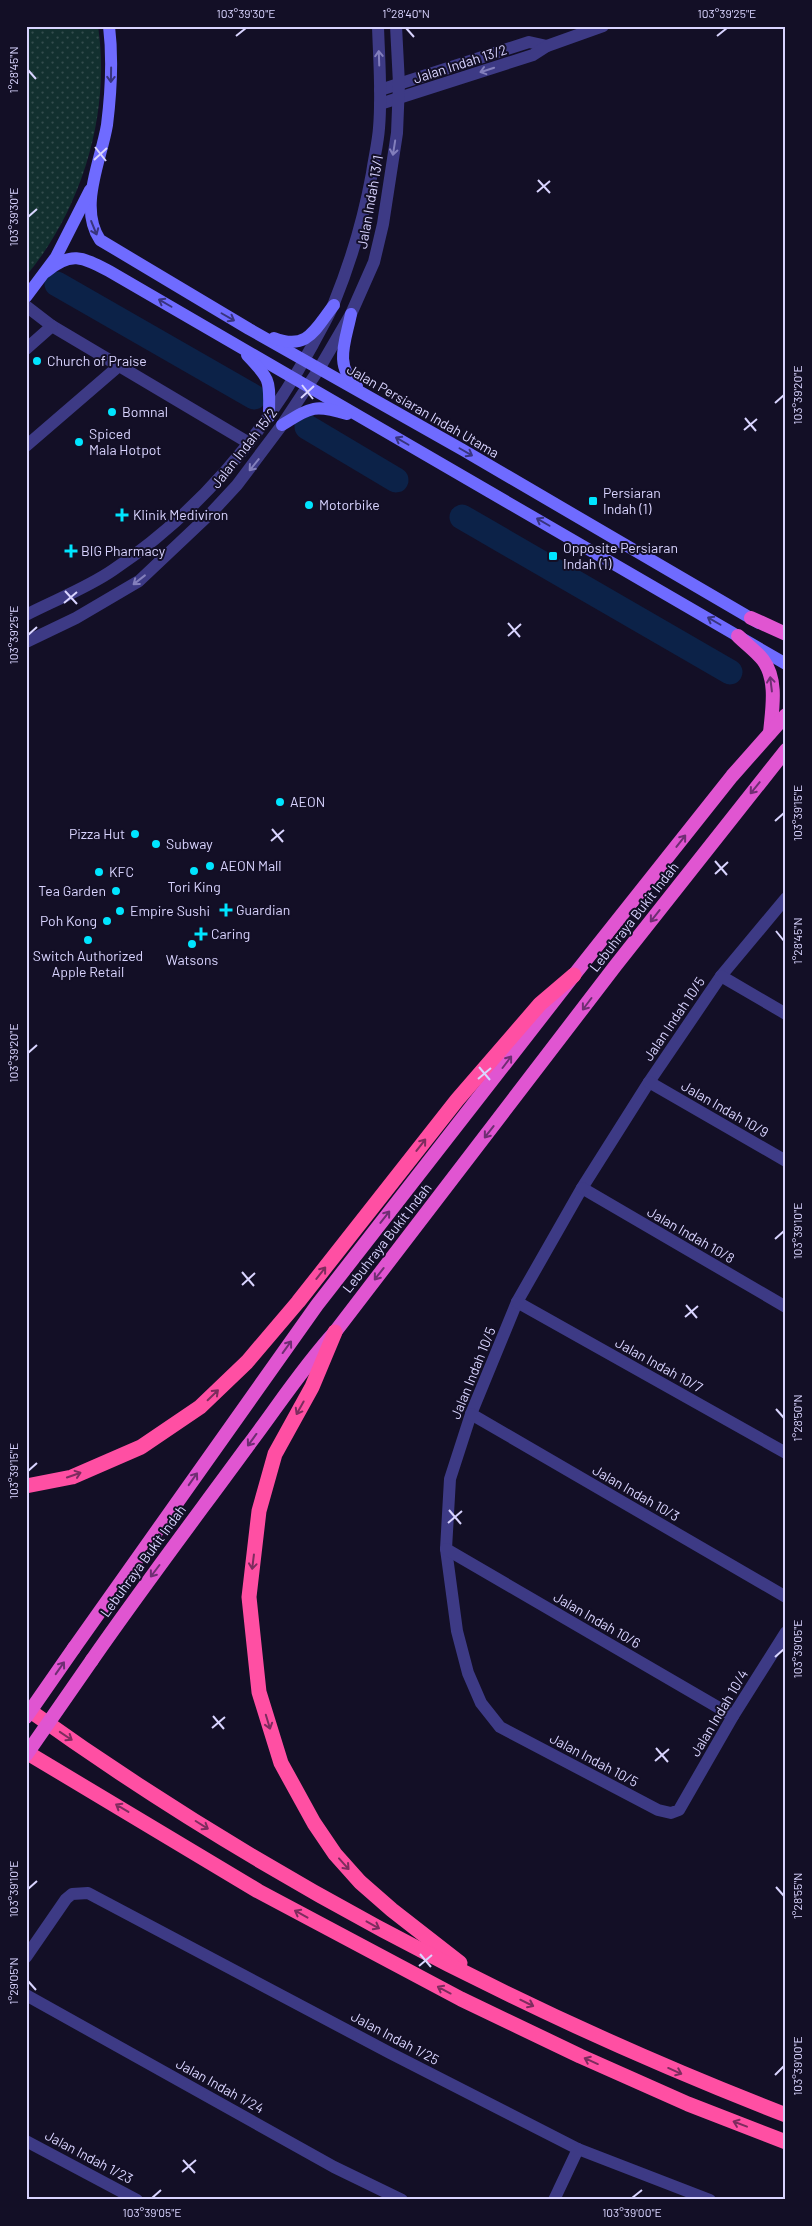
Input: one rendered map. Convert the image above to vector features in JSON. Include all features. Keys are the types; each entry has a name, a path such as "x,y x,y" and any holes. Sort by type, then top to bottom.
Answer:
{"highway":[{"path":"751,618 786,634"},
{"path":"738,636 764,661 770,673 773,686 770,732"},
{"name":"Lebuhraya Bukit Indah","path":"26,1718 317,1304 732,776 786,715"},
{"name":"Lebuhraya Bukit Indah","path":"26,1753 132,1602 311,1358 335,1332 610,973 786,750"},
{"path":"26,1486 72,1477 141,1446 200,1407 247,1362 298,1302 457,1100 540,1004 574,975"},
{"path":"335,1332 312,1387 275,1454 259,1511 249,1597 259,1692 281,1763 314,1823 335,1854 360,1882 392,1910 483,1982"},
{"path":"26,1708 152,1794 244,1851 346,1910 483,1982 588,2032 713,2087 786,2115"},
{"path":"26,1745 61,1772"},
{"path":"26,1753 258,1890 461,1999 580,2056 688,2104 786,2142"}],"main road":[{"name":"Jalan Persiaran Indah Utama","path":"110,26 111,85 106,127 94,180 91,217 93,229 100,240 304,361 463,450 786,639"},
{"name":"Jalan Persiaran Indah Utama","path":"26,297 46,272 70,231 94,180"},
{"name":"Jalan Persiaran Indah Utama","path":"46,272 60,260 70,258 92,262 786,664"},
{"path":"249,329 289,343 302,341 309,337 334,305"},
{"path":"351,314 342,361 343,368 350,380 378,403"},
{"path":"238,345 267,377 270,384 269,417"},
{"path":"282,425 303,412 318,408 325,408 370,422"}],"street":[{"name":"Jalan Indah 13/1","path":"304,361 334,305 352,254 366,200 379,129 378,26"},
{"name":"Jalan Indah 13/1","path":"319,369 351,314 374,262 397,133 399,84 396,26"},
{"name":"Jalan Indah 13/2","path":"380,104 399,100 533,55 547,46 603,26"},
{"name":"Jalan Indah 13/2","path":"380,90 529,42 547,46"},
{"path":"26,306 52,326 249,443"},
{"path":"26,349 52,326"},
{"name":"Jalan Indah 15/2","path":"26,615 112,571 150,543 199,499 249,443 269,417 304,361"},
{"path":"26,446 120,365"},
{"name":"Jalan Indah 15/2","path":"26,642 76,618 139,581 211,513 237,485 282,425 319,369"},
{"name":"Jalan Indah 10/5","path":"679,1810 671,1813 658,1810 500,1727 480,1703 468,1673 457,1631 446,1549 450,1479 471,1414 517,1302 582,1188 721,976 786,898"},
{"path":"721,976 786,1014"},
{"name":"Jalan Indah 10/9","path":"650,1082 786,1161"},
{"name":"Jalan Indah 10/8","path":"582,1188 786,1307"},
{"name":"Jalan Indah 10/7","path":"517,1302 786,1453"},
{"name":"Jalan Indah 10/3","path":"471,1414 786,1597"},
{"name":"Jalan Indah 10/6","path":"446,1549 733,1716"},
{"name":"Jalan Indah 10/4","path":"679,1810 733,1716 786,1632"},
{"name":"Jalan Indah 1/25","path":"26,1957 66,1900 72,1894 88,1893 390,2053 578,2149 710,2200"},
{"name":"Jalan Indah 1/24","path":"26,1995 334,2167 402,2200"},
{"name":"Jalan Indah 1/23","path":"26,2141 137,2200"},
{"path":"554,2200 578,2149"}],"green space":[{"path":"26,26 98,26 101,59 96,126 77,190 63,221 46,250 26,276"}],"waterway":[{"path":"57,284 254,397"},
{"path":"307,427 396,480"},
{"path":"462,517 730,672"}],"place":[{"name":"Church of Praise","path":"37,361"},
{"name":"Bomnal","path":"112,412"},
{"name":"Spiced Mala Hotpot","path":"79,442"},
{"name":"Persiaran Indah (1)","path":"593,501"},
{"name":"Motorbike","path":"309,505"},
{"name":"Klinik Mediviron","path":"122,515"},
{"name":"BIG Pharmacy","path":"71,551"},
{"name":"Opposite Persiaran Indah (1)","path":"553,556"},
{"name":"AEON","path":"280,802"},
{"name":"Pizza Hut","path":"135,834"},
{"name":"Subway","path":"156,844"},
{"name":"AEON Mall","path":"210,866"},
{"name":"Tori King","path":"194,871"},
{"name":"KFC","path":"99,872"},
{"name":"Tea Garden","path":"116,891"},
{"name":"Guardian","path":"226,910"},
{"name":"Empire Sushi","path":"120,911"},
{"name":"Poh Kong","path":"107,921"},
{"name":"Caring","path":"201,934"},
{"name":"Switch Authorized Apple Retail","path":"88,940"},
{"name":"Watsons","path":"192,944"}]}
